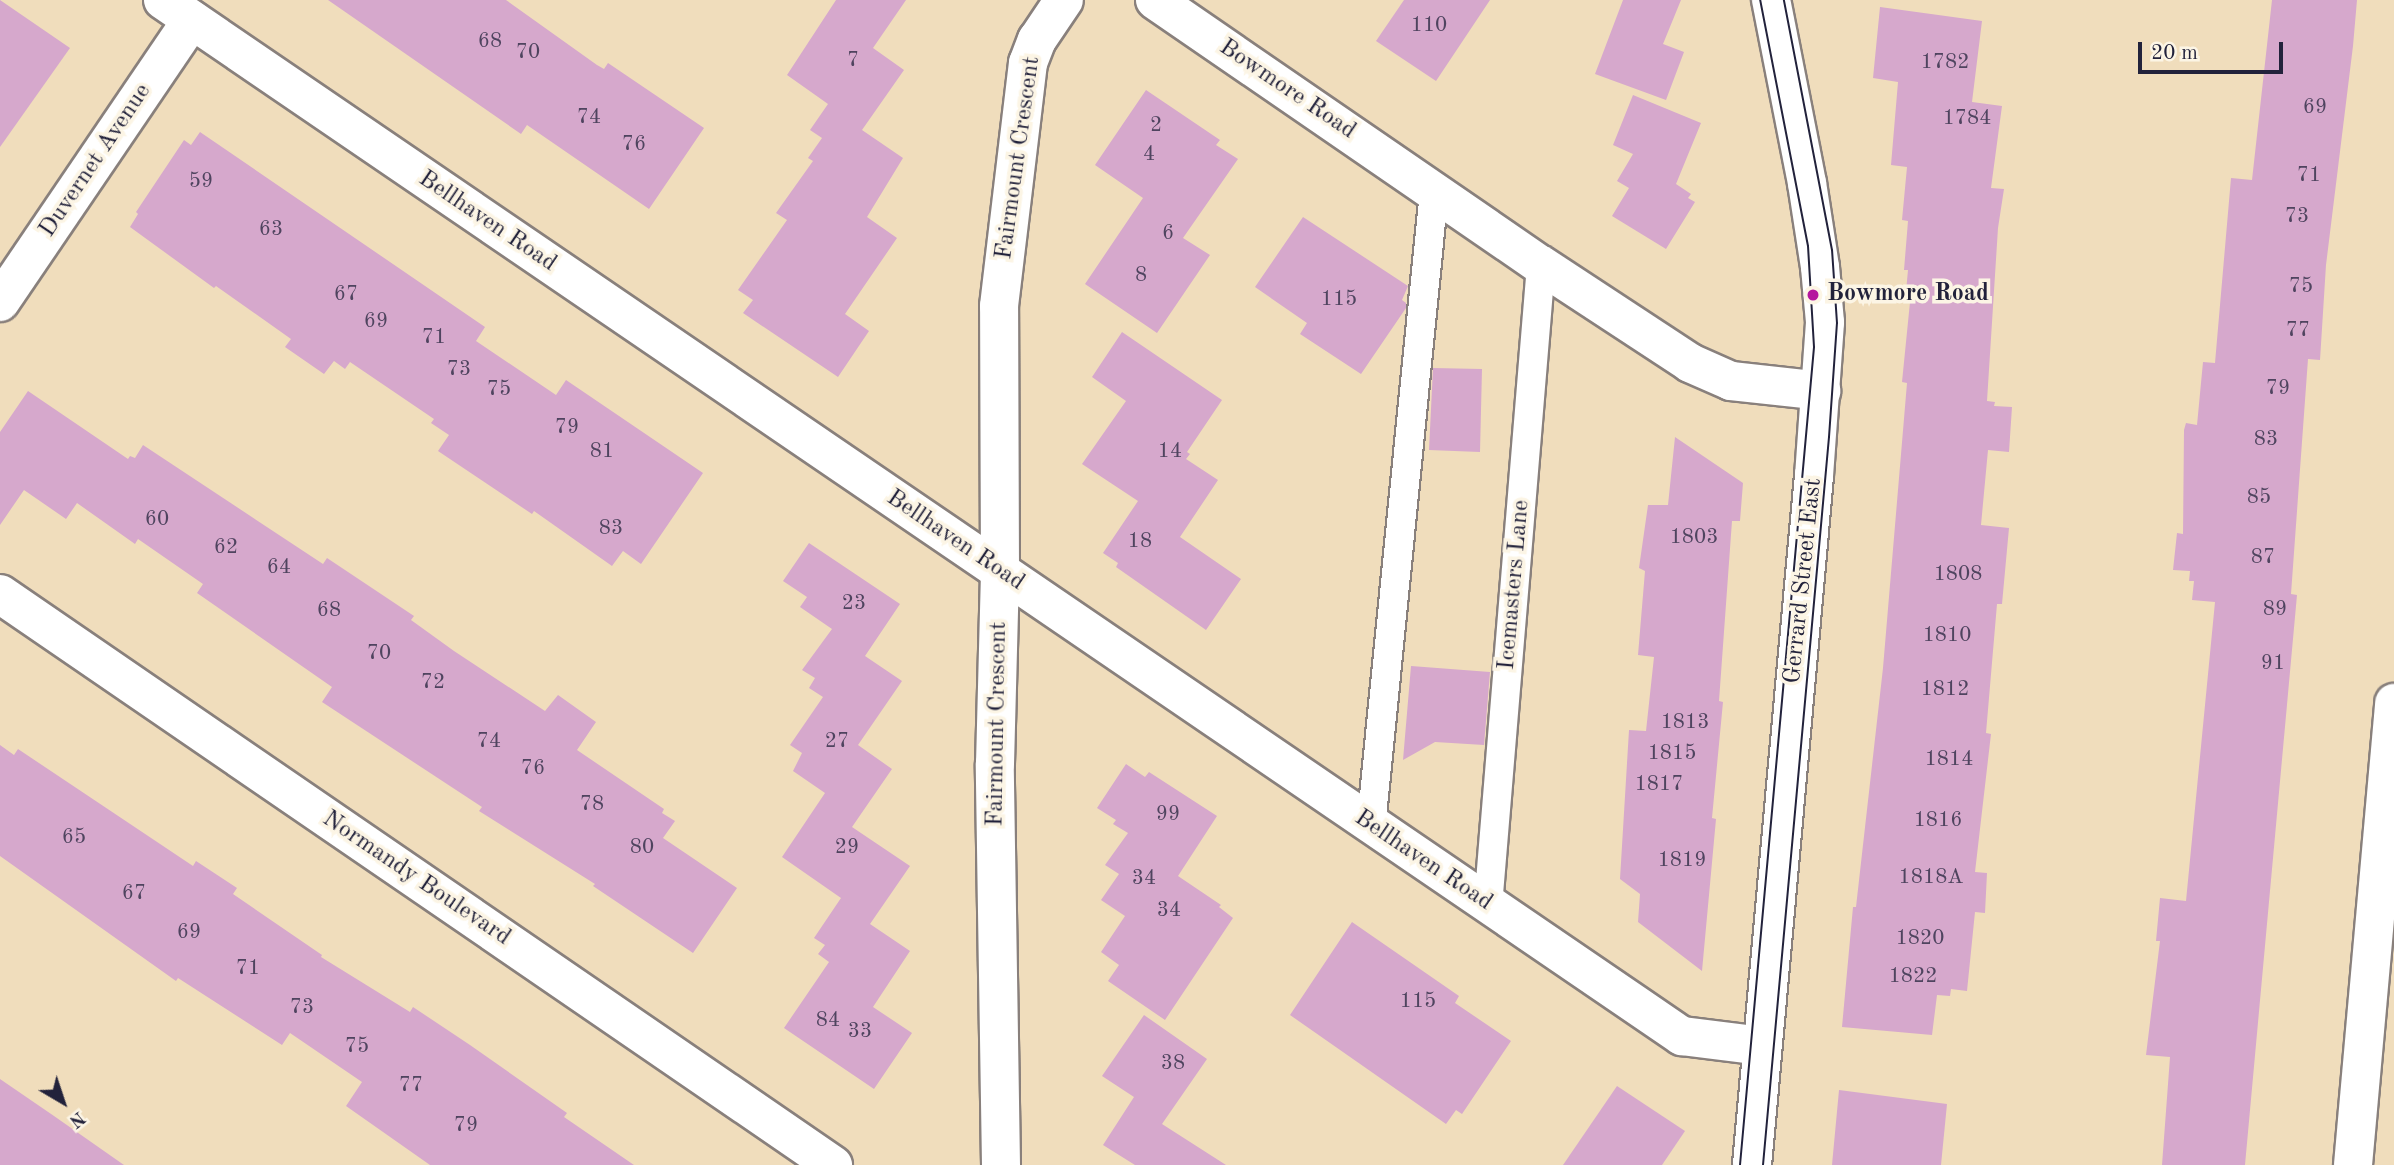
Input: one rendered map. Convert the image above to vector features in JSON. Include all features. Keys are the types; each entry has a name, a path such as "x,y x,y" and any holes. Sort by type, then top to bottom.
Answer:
{"street":[{"name":"Fairmount Crescent","path":"1001,1165 995,764 1000,572 999,306 1028,63 1037,40 1064,0"},
{"name":"Bowmore Road","path":"1155,0 1541,265 1690,363 1731,381 1821,391"},
{"name":"Gerrard Street East","path":"1752,1165 1825,322 1820,267 1771,0"},
{"name":"Bellhaven Road","path":"178,10 1682,1036 1762,1046"},
{"name":"Duvernet Avenue","path":"0,302 178,10"},
{"name":"Normandy Boulevard","path":"0,594 832,1165"},
{"path":"2353,1165 2394,703"}],"lane":[{"path":"1371,826 1434,191"},
{"name":"Icemasters Lane","path":"1488,905 1541,265"}],"building":[{"path":"0,0 70,48 0,147"},
{"path":"328,0 506,0 597,65 604,69 608,63 704,128 649,209 527,125 521,134"},
{"path":"836,0 906,0 873,48 904,70 862,130 903,158 867,217 897,238 845,314 869,331 838,377 743,313 753,300 738,290 787,220 776,213 813,161 808,158 822,138 810,130 828,104 787,75"},
{"path":"1404,0 1490,0 1436,81 1376,41"},
{"path":"1623,0 1681,0 1663,44 1684,52 1666,100 1595,74"},
{"path":"2272,0 2357,0 2326,265 2320,360 2308,359 2291,594 2297,595 2245,1165 2162,1165 2170,1057 2146,1055 2160,941 2156,941 2160,898 2186,901 2215,602 2192,600 2194,581 2189,581 2190,571 2173,570 2177,533 2183,534 2184,430 2186,423 2197,425 2203,362 2215,363 2231,178 2252,180"},
{"path":"1880,7 1982,21 1972,102 2002,106 1991,188 2004,189 1998,228 1987,401 1995,402 1994,406 2012,407 2009,452 1988,450 1981,525 2009,528 2002,604 1997,604 1986,733 1991,734 1975,872 1987,873 1985,913 1975,912 1967,991 1951,989 1950,996 1937,995 1932,1035 1842,1027 1853,907 1856,907 1883,668 1907,383 1902,382 1910,302 1905,302 1908,270 1904,270 1908,221 1902,220 1907,167 1891,165 1898,82 1873,78"},
{"path":"1146,90 1220,140 1216,145 1238,159 1183,238 1210,255 1157,333 1085,284 1143,198 1095,165"},
{"path":"1633,95 1701,123 1676,184 1691,194 1688,198 1695,202 1666,249 1612,216 1629,188 1617,181 1633,154 1613,145"},
{"path":"200,132 485,327 476,341 556,395 566,380 703,473 641,564 623,551 612,566 534,511 532,514 438,451 449,435 431,423 434,419 350,362 345,369 334,361 324,374 285,347 291,339 216,286 214,288 130,227 138,214 136,212 184,140 191,145"},
{"path":"1303,217 1408,286 1402,300 1406,303 1406,308 1361,374 1300,334 1307,323 1255,287"},
{"path":"1122,332 1222,400 1187,452 1190,454 1186,459 1218,480 1180,537 1241,579 1206,630 1116,567 1118,563 1103,553 1138,501 1082,464 1126,401 1092,377"},
{"path":"1433,368 1482,369 1480,452 1429,450"},
{"path":"28,391 128,459 130,456 135,458 143,445 323,564 327,558 414,616 411,620 454,651 545,711 558,695 596,722 577,750 664,809 662,813 675,821 663,838 737,888 693,953 593,886 595,884 479,811 482,807 322,702 332,687 197,593 203,584 138,539 135,544 77,503 66,519 24,490 0,525 0,432"},
{"path":"1675,437 1743,483 1740,521 1732,521 1719,701 1723,702 1712,818 1716,819 1702,971 1638,922 1640,894 1620,879 1629,730 1646,731 1654,657 1638,655 1645,571 1639,568 1648,505 1668,505"},
{"path":"809,543 900,604 865,656 902,681 858,745 892,769 852,827 910,866 870,924 910,951 873,1007 912,1033 874,1089 784,1028 829,962 818,954 825,945 814,938 841,898 782,857 825,793 793,771 802,753 790,745 823,697 809,688 815,678 802,670 832,629 800,607 807,597 783,581"},
{"path":"1411,666 1490,672 1484,745 1435,742 1403,760"},
{"path":"0,745 14,755 18,749 193,866 196,861 237,888 233,894 322,955 321,957 410,1012 413,1007 567,1113 564,1117 634,1165 430,1165 346,1106 362,1082 290,1033 282,1045 178,978 176,981 0,856"},
{"path":"1126,764 1145,777 1149,772 1217,816 1178,876 1221,905 1219,907 1233,918 1165,1020 1108,981 1119,965 1101,952 1125,916 1101,900 1119,874 1105,865 1128,833 1113,824 1116,820 1097,808"},
{"path":"1352,922 1459,996 1455,1003 1511,1041 1462,1114 1456,1110 1446,1124 1290,1015"},
{"path":"1144,1015 1207,1059 1162,1124 1226,1165 1135,1165 1103,1145 1134,1097 1102,1076"},
{"path":"0,1079 54,1116 124,1165 0,1165"},
{"path":"1617,1086 1685,1131 1662,1165 1563,1165"},
{"path":"1839,1090 1947,1104 1941,1165 1832,1165"}],"tram line":[{"path":"1740,1165 1814,347 1808,246 1760,0"},
{"path":"1763,1165 1837,323 1832,250 1784,0"}],"place":[{"name":"Bowmore Road","path":"1813,295"}]}
